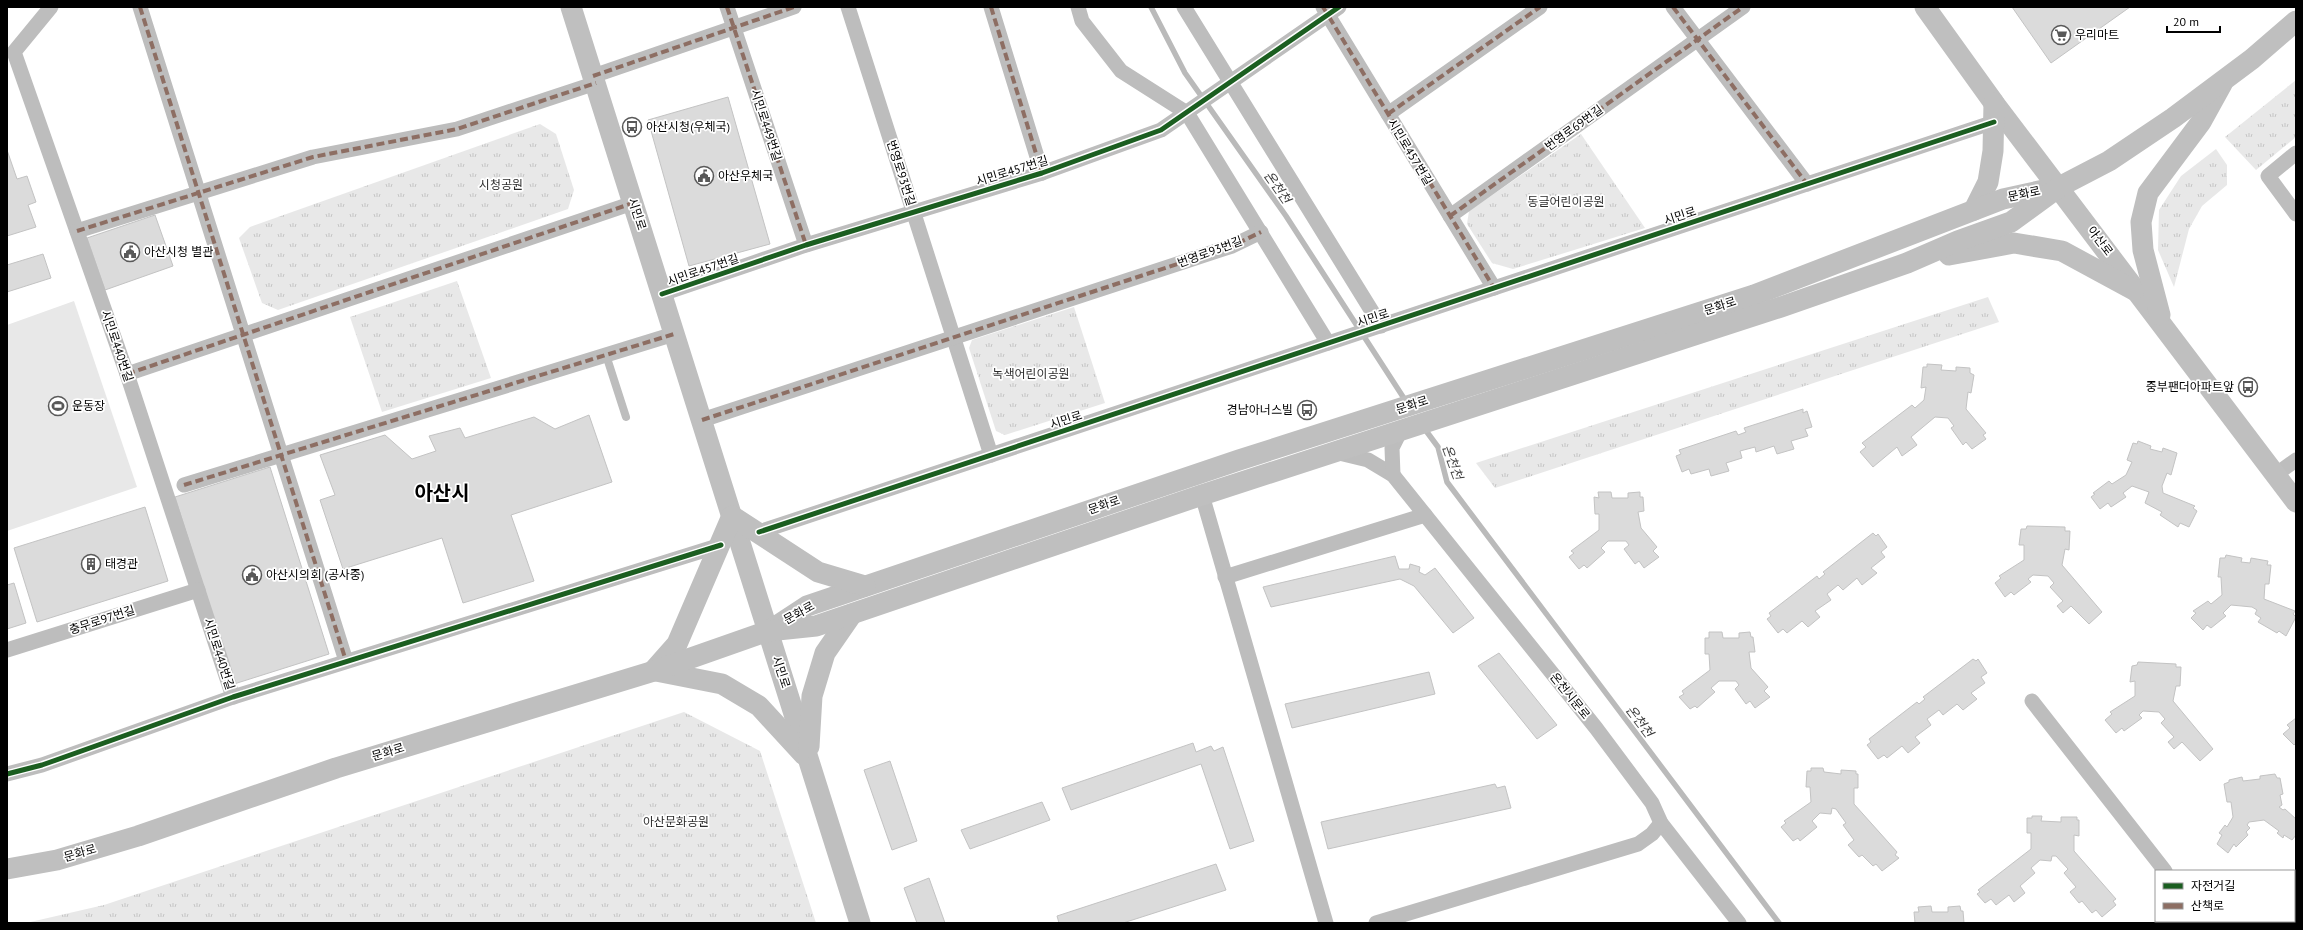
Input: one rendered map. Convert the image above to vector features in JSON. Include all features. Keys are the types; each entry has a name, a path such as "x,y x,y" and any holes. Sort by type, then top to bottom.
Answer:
{"main road":[{"name":"시민로","path":"572,7 860,923"},
{"name":"아산로","path":"1925,7 1994,112 2059,187 2296,502"},
{"name":"문화로","path":"768,631 816,626 1202,495 1335,452 1393,437 1437,418 1781,307 1907,263 1958,241 2011,222 2059,187 2109,162 2173,118 2225,77 2252,59 2296,21"},
{"path":"2162,325 2143,250 2141,222 2148,193 2201,122 2225,77"},
{"path":"1974,210 1988,182 1993,151 1994,112"},
{"name":"문화로","path":"7,870 57,860 138,836 336,768 654,671 768,631 807,606 865,586 1239,460 1754,295 2003,199 2059,187"},
{"path":"1907,263 2014,243 2062,251 2138,292"},
{"path":"809,760 759,706 722,684 654,671 677,644 732,516 759,532 818,572 865,586"},
{"path":"809,760 812,696 825,653 852,614"}],"street":[{"name":"시민로440번길","path":"51,7 14,52 127,374 233,697"},
{"path":"140,7 346,661"},
{"name":"시민로449번길","path":"727,7 806,245"},
{"path":"77,231 313,157 457,128 594,80 734,27 794,7"},
{"name":"번영로93번길","path":"848,7 991,455"},
{"path":"991,7 1042,173"},
{"path":"1078,7 1082,20 1121,71 1187,112 1328,343"},
{"path":"1184,7 1230,84 1381,326"},
{"path":"1388,114 1540,7"},
{"path":"1674,7 1807,184"},
{"name":"번영로69번길","path":"1450,216 1743,7"},
{"name":"시민로457번길","path":"662,294 806,245 913,211 1042,173 1161,130 1230,84 1330,10 1388,114 1494,288"},
{"name":"시민로","path":"759,532 1807,184 1994,112"},
{"path":"2296,153 2268,176 2296,214"},
{"path":"127,374 633,203"},
{"name":"번영로93번길","path":"954,339 1232,246 1261,232"},
{"path":"184,485 674,334"},
{"path":"702,420 954,339"},
{"path":"1393,437 1393,475"},
{"path":"1335,452 1368,460 1393,475"},
{"path":"2275,475 2296,460"},
{"name":"온천시문로","path":"1393,475 1596,728 1652,803 1661,823 1738,923"},
{"path":"1202,495 1326,923"},
{"path":"1225,577 1425,516"},
{"path":"7,774 42,765 233,697 720,545"},
{"name":"충무로97번길","path":"7,650 198,590"},
{"path":"2032,701 2165,870"},
{"path":"1376,923 1638,844 1652,834 1661,823"}],"lane":[{"path":"606,355 626,417"}],"green space":[{"path":"2296,80 2296,137 2256,170 2225,137"},
{"name":"시청공원","path":"540,124 556,134 574,190 568,209 278,310 262,303 239,238 250,227"},
{"name":"동글어린이공원","path":"1581,134 1645,228 1513,269 1492,263 1467,224 1469,211"},
{"path":"2216,149 2227,165 2227,185 2202,206 2189,229 2174,287 2158,250 2159,210 2181,176"},
{"path":"457,281 491,378 382,412 350,317"},
{"path":"1988,297 1999,322 1495,488 1476,463"},
{"name":"운동장","path":"74,301 137,487 7,531 7,325"},
{"name":"녹색어린이공원","path":"1074,307 1105,403 1005,435 996,431 969,348 972,340"},
{"name":"아산문화공원","path":"684,712 760,751 816,923 26,923 104,905"}],"building":[{"name":"우리마트","path":"2012,7 2130,7 2051,63"},
{"path":"728,97 770,244 689,266 648,120"},
{"path":"7,150 17,179 27,176 36,202 28,205 36,227 7,236"},
{"name":"아산시청 별관","path":"155,215 173,266 105,290 87,238"},
{"path":"43,254 51,278 7,292 7,265"},
{"path":"1927,364 1942,365 1941,370 1956,371 1956,367 1970,368 1970,373 1974,375 1971,393 1968,392 1966,409 1986,433 1983,435 1986,439 1972,449 1966,442 1963,445 1951,428 1954,426 1948,418 1935,417 1911,437 1917,445 1902,456 1897,447 1873,467 1860,452 1866,447 1862,443 1912,405 1915,408 1924,400 1926,387 1921,388 1923,367 1927,367"},
{"path":"1803,409 1803,413 1807,411 1812,427 1805,429 1808,436 1791,441 1794,449 1777,454 1774,446 1756,452 1755,447 1740,451 1742,458 1726,463 1729,471 1711,476 1709,469 1691,474 1689,469 1682,472 1676,456 1681,454 1679,450 1736,431 1738,435 1746,432 1744,428"},
{"path":"589,415 612,482 511,515 534,581 463,603 442,538 343,569 320,500 335,495 320,455 385,435 412,459 436,451 429,436 460,428 465,438 534,417 555,429"},
{"path":"2138,441 2151,446 2150,449 2162,452 2163,448 2177,453 2171,475 2167,473 2162,486 2163,493 2195,506 2193,508 2197,511 2189,527 2180,523 2178,527 2160,515 2162,512 2145,503 2149,492 2132,486 2123,493 2126,497 2111,507 2108,503 2100,509 2091,497 2095,494 2093,493 2109,481 2112,484 2126,475 2132,462 2127,460 2133,443 2137,444"},
{"name":"아산시의회 (공사중)","path":"270,467 329,654 234,684 175,497"},
{"path":"1598,492 1611,492 1612,498 1628,498 1628,493 1640,492 1640,497 1643,497 1644,511 1638,512 1641,528 1657,547 1653,551 1659,557 1644,568 1639,561 1635,564 1624,549 1629,545 1626,541 1608,541 1601,548 1605,552 1587,568 1584,565 1579,569 1569,557 1574,553 1571,551 1599,530 1599,514 1595,514 1594,497 1599,498"},
{"name":"태경관","path":"145,507 168,581 37,622 14,548"},
{"path":"2027,526 2065,527 2065,531 2070,531 2069,550 2065,549 2062,565 2102,612 2089,624 2071,606 2063,613 2057,606 2063,601 2050,587 2054,583 2048,576 2033,575 2028,579 2031,582 2014,595 2011,592 2005,597 1995,583 2001,578 1999,576 2024,560 2024,545 2019,545 2021,529 2026,529"},
{"path":"1873,533 1876,536 1878,534 1887,547 1881,552 1885,557 1871,568 1877,573 1862,585 1857,578 1843,590 1838,585 1827,594 1831,600 1815,611 1820,617 1808,627 1802,621 1787,633 1783,629 1778,633 1767,619 1771,616 1769,613 1817,576 1819,579 1825,574 1823,572"},
{"path":"2226,555 2242,558 2241,562 2250,563 2251,558 2268,561 2267,565 2271,565 2269,584 2265,584 2264,599 2295,611 2293,614 2296,617 2286,636 2279,631 2277,633 2258,622 2261,618 2255,614 2257,610 2252,607 2231,605 2223,613 2226,616 2211,628 2207,625 2203,630 2191,618 2196,613 2193,611 2208,601 2211,604 2222,595 2221,577 2218,577 2220,558 2225,558"},
{"path":"1395,556 1399,569 1409,569 1410,564 1420,567 1419,572 1425,575 1435,568 1474,618 1453,633 1414,586 1400,579 1271,607 1263,587"},
{"path":"14,583 26,623 7,629 7,585"},
{"path":"1709,632 1722,632 1723,638 1739,638 1739,633 1750,632 1751,637 1753,637 1755,652 1749,652 1751,668 1768,687 1764,691 1770,697 1755,708 1750,701 1746,704 1735,689 1739,685 1736,681 1719,681 1711,688 1715,692 1697,708 1695,706 1690,709 1679,697 1684,694 1682,691 1710,670 1709,654 1705,654 1705,638 1709,638"},
{"path":"1499,653 1557,725 1537,739 1478,666"},
{"path":"1973,659 1976,661 1978,659 1987,673 1981,677 1985,683 1971,693 1977,699 1963,710 1957,704 1943,715 1939,710 1927,719 1931,725 1915,737 1920,743 1908,753 1902,746 1887,758 1884,755 1878,759 1867,745 1871,742 1869,739 1917,702 1919,704 1925,699 1923,697"},
{"path":"2138,662 2176,664 2176,667 2181,667 2180,686 2176,686 2173,701 2213,749 2200,761 2182,742 2174,749 2168,742 2174,737 2161,723 2165,719 2159,712 2143,711 2139,715 2142,718 2124,731 2122,728 2116,733 2105,720 2112,714 2110,712 2135,696 2135,681 2130,682 2132,666 2137,665"},
{"path":"1429,672 1435,694 1292,728 1285,704"},
{"path":"2296,718 2296,743 2294,745 2283,734 2290,728 2287,725"},
{"path":"1193,743 1196,752 1211,746 1214,751 1223,747 1254,841 1230,849 1201,764 1071,810 1062,788"},
{"path":"890,761 917,841 892,850 864,770"},
{"path":"1811,768 1823,768 1824,772 1841,774 1841,770 1856,771 1856,774 1858,774 1858,788 1854,788 1854,804 1897,852 1895,855 1899,858 1882,871 1876,864 1873,866 1862,855 1859,857 1848,845 1854,840 1843,825 1846,823 1836,809 1832,808 1831,814 1820,813 1812,821 1817,827 1800,841 1798,838 1793,841 1781,827 1786,823 1784,821 1811,802 1810,787 1806,787 1807,771 1811,771"},
{"path":"2275,774 2277,778 2280,778 2283,794 2280,795 2282,805 2279,807 2283,810 2285,809 2296,819 2296,835 2292,840 2284,835 2283,838 2277,833 2279,831 2264,820 2249,822 2247,825 2250,828 2246,832 2248,835 2236,847 2234,844 2228,853 2217,844 2222,835 2219,833 2225,825 2227,827 2233,817 2231,802 2227,802 2224,784 2229,782 2229,780 2242,777 2243,781 2260,779 2260,776"},
{"path":"1495,784 1497,788 1505,786 1511,808 1328,849 1321,822"},
{"path":"1042,802 1050,820 970,849 961,830"},
{"path":"2032,816 2042,816 2041,821 2061,822 2061,817 2077,817 2077,820 2079,820 2079,836 2074,835 2074,851 2116,899 2113,901 2116,905 2102,917 2096,910 2092,913 2082,901 2079,903 2070,892 2076,887 2064,873 2068,869 2056,856 2052,856 2051,861 2040,860 2031,868 2035,873 2020,886 2025,893 2014,902 2009,895 1996,905 1991,899 1985,903 1977,894 1980,892 1978,890 2031,849 2031,833 2027,833 2027,818 2032,818"},
{"path":"1216,864 1226,890 1123,923 1059,923 1057,916"},
{"path":"929,878 945,923 917,923 904,888"},
{"path":"1931,906 1932,912 1948,912 1948,907 1960,906 1961,911 1963,911 1964,923 1915,923 1914,912 1919,912 1918,907"}],"waterway":[{"name":"온천천","path":"1151,7 1185,73 1286,216 1407,403"},
{"name":"온천천","path":"1424,428 1438,447 1447,482 1779,923"}],"marked path":[{"path":"140,7 346,661"},
{"path":"727,7 806,245"},
{"path":"593,76 794,7"},
{"path":"991,7 1042,173"},
{"path":"1323,7 1494,288"},
{"path":"1388,114 1540,7"},
{"path":"1673,7 1807,184"},
{"path":"1450,216 1743,7"},
{"path":"77,231 313,157 457,129 596,83"},
{"path":"127,374 633,203"},
{"path":"702,420 1232,246 1261,232"},
{"path":"184,485 674,334"}],"cycle path":[{"path":"662,294 806,245 1042,173 1161,130 1339,7"},
{"path":"759,532 1994,122"},
{"path":"7,774 42,765 233,697 721,545"}],"place":[{"name":"우리마트","path":"2061,35"},
{"name":"아산시청(우체국)","path":"632,127"},
{"name":"아산우체국","path":"704,176"},
{"name":"아산시청 별관","path":"130,252"},
{"name":"중부팬더아파트앞","path":"2248,387"},
{"name":"운동장","path":"58,406"},
{"name":"경남아너스빌","path":"1307,410"},
{"name":"태경관","path":"91,564"},
{"name":"아산시의회 (공사중)","path":"252,575"}],"district":[{"name":"아산시","path":"442,493"}]}
